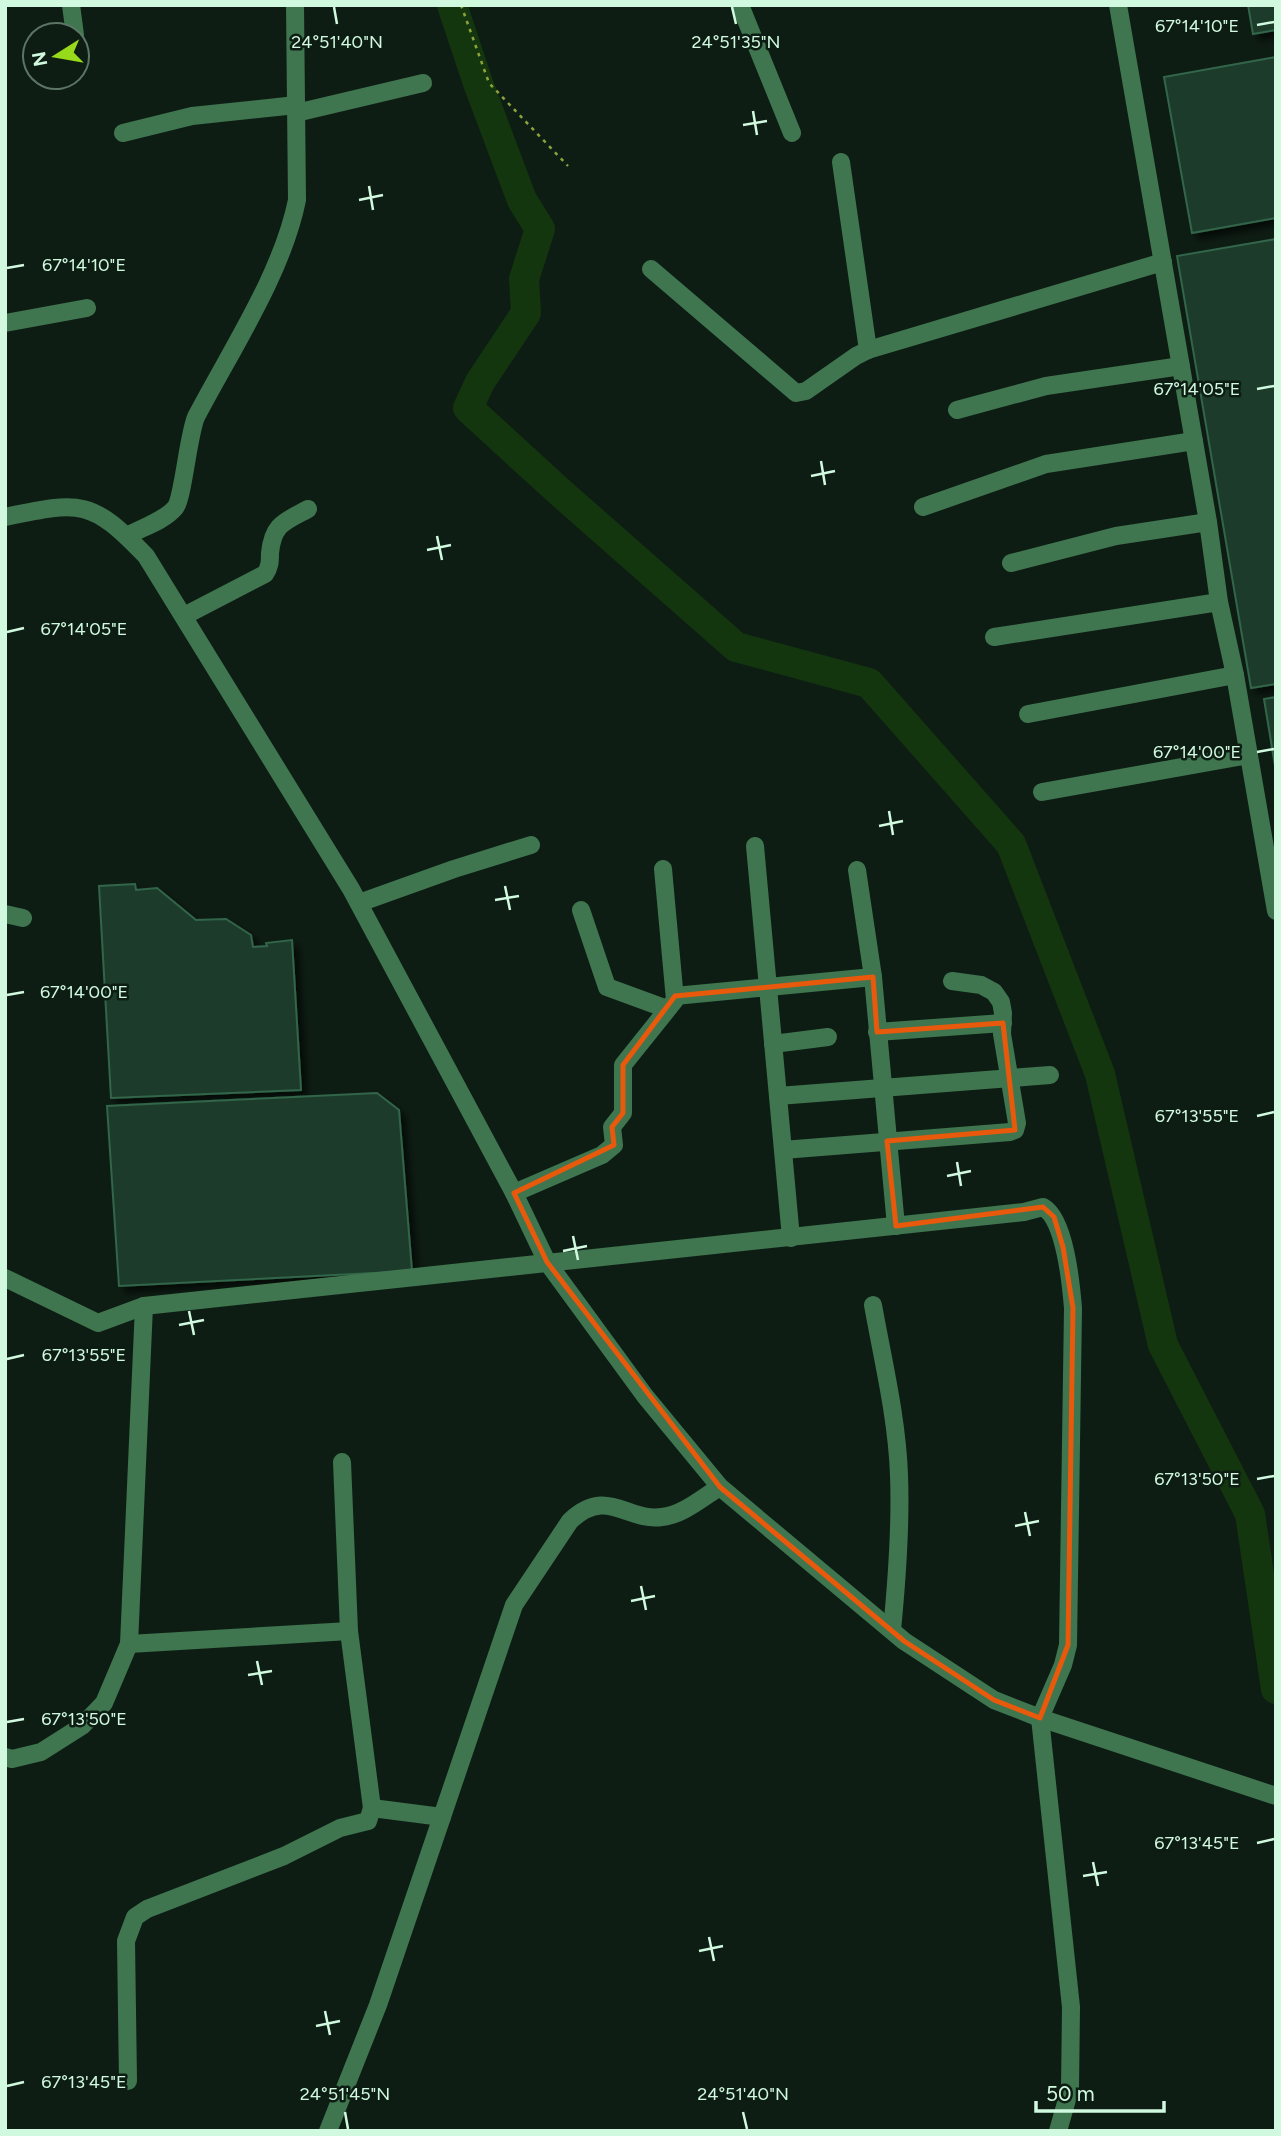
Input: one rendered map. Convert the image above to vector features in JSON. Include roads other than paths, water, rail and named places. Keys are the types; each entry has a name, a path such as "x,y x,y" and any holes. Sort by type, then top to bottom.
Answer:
{"street":[{"path":"127,536 163,517 177,505 195,417 277,265 292,223 297,200 295,5"},
{"path":"740,5 792,133"},
{"path":"1118,5 1208,522 1219,601 1276,911"},
{"path":"123,132 192,116 296,109 423,83"},
{"path":"841,162 868,350"},
{"path":"650,269 796,393 806,391 868,350 1163,262"},
{"path":"5,323 87,308"},
{"path":"957,410 1046,386 1181,366"},
{"path":"923,507 1046,464 1194,441"},
{"path":"5,517 56,507 89,509 117,526 146,556 359,903 514,1193 547,1262 645,1396 720,1487 892,1630 994,1700 1063,1726 1276,1796"},
{"path":"184,616 265,574 269,568 275,531 280,524 307,509"},
{"path":"1011,563 1116,536 1208,522"},
{"path":"994,637 1219,601"},
{"path":"1028,714 1234,675"},
{"path":"1042,792 1249,755"},
{"path":"359,903 531,845"},
{"path":"755,846 791,1238"},
{"path":"514,1193 602,1155 614,1145 612,1127 622,1113 623,1065 671,1002 663,869"},
{"path":"857,870 873,977 896,1226"},
{"path":"581,910 607,987 671,1002 873,977"},
{"path":"783,1150 1015,1130 1017,1123 1008,1078 1001,1002 994,992 981,985 952,981"},
{"path":"877,1032 1003,1023"},
{"path":"773,1044 828,1037"},
{"path":"778,1096 1050,1075"},
{"path":"5,1278 98,1323 144,1306 791,1238 1024,1212 1042,1207 1054,1217 1070,1277 1073,1308 1068,1645 1063,1665 1040,1718 1071,2007 1070,2089 1058,2131"},
{"path":"873,1305 895,1427 899,1475 898,1569 892,1630"},
{"path":"5,1757 12,1759 41,1752 82,1726 104,1703 129,1644 144,1306"},
{"path":"128,2081 126,1941 135,1917 147,1909 284,1856 340,1828 368,1821 372,1808 349,1631 342,1462"},
{"path":"328,2131 378,2005 514,1605 570,1521 580,1512 600,1505 659,1518 670,1516 720,1487"},
{"path":"129,1644 349,1631"},
{"path":"372,1808 442,1816"}],"waterway":[{"path":"452,5 522,200 540,229 524,279 526,313 480,382 468,408 736,647 869,683 1011,844 1100,1074 1163,1345 1250,1514 1276,1689"}]}
